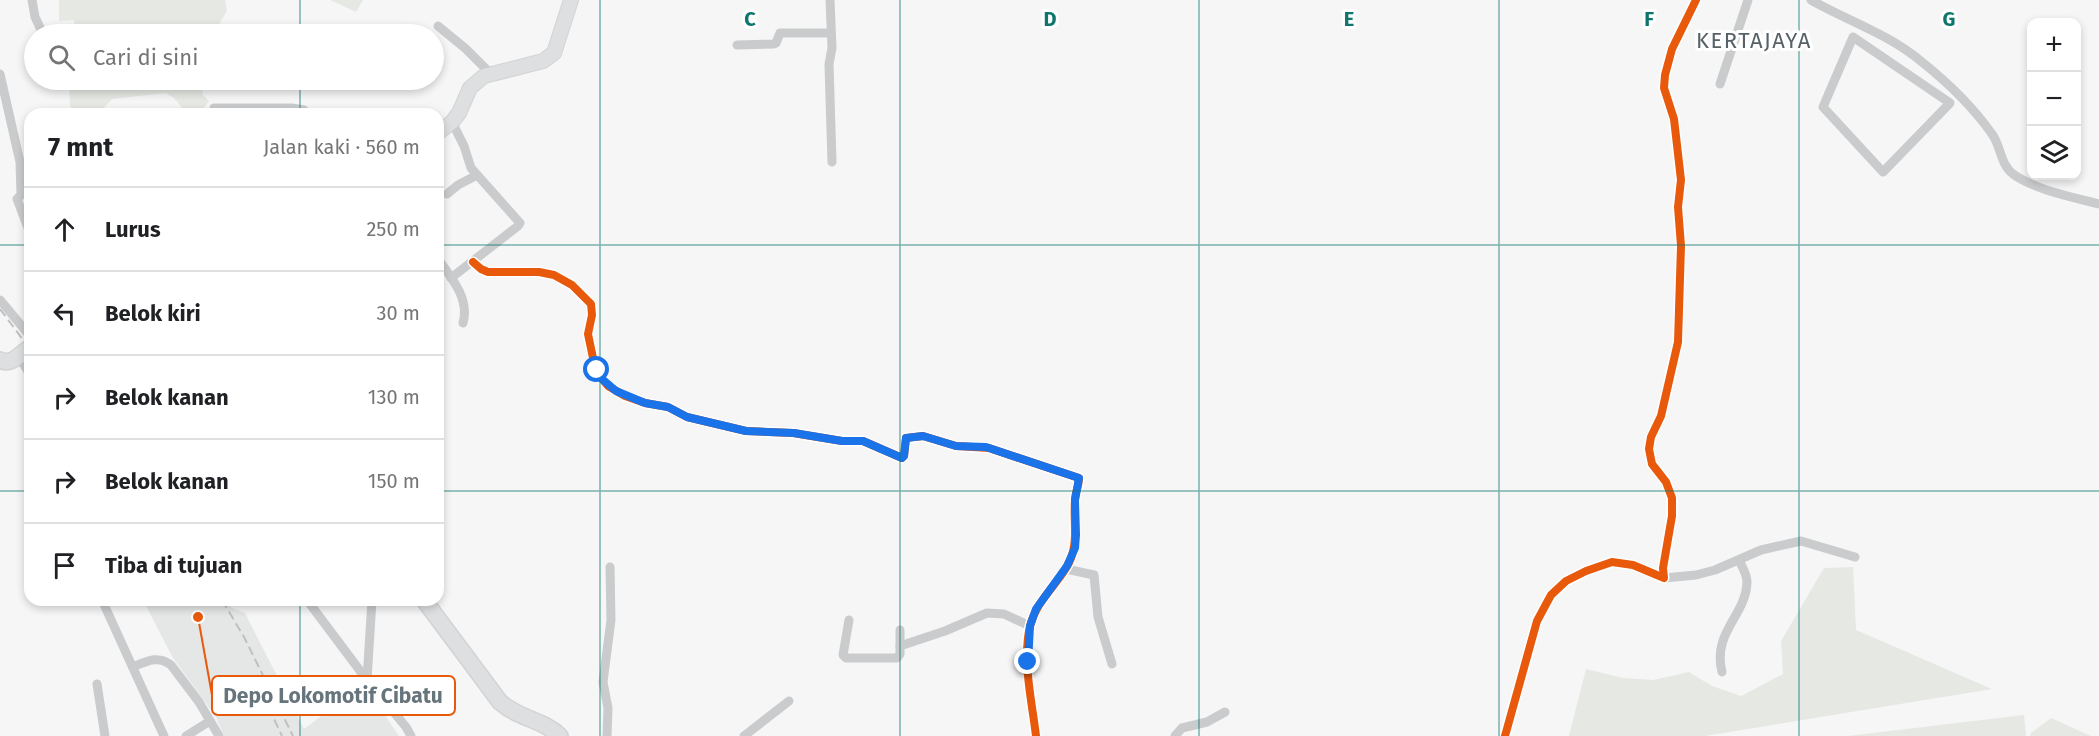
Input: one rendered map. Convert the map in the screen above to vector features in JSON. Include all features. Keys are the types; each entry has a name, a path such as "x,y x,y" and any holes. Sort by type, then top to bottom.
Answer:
{"main road":[{"path":"444,129 459,113 470,88 484,76 531,65 543,61 554,53 571,0"},
{"path":"0,360 12,362 24,352"},
{"path":"428,606 500,702 513,713 562,735"}],"street":[{"path":"32,0 38,24"},
{"path":"830,0 832,162"},
{"path":"1664,579 1672,498 1666,482 1652,464 1649,449 1651,437 1661,416 1678,342 1681,246 1678,207 1681,180 1674,119 1664,88 1672,50 1696,0"},
{"path":"1720,84 1748,0"},
{"path":"1811,0 1887,37 1921,60 1953,98 1994,136 2002,157 2013,174 2053,192 2099,204"},
{"path":"444,31 491,74"},
{"path":"737,45 774,44 780,33 830,33"},
{"path":"1853,37 1953,98 1917,146 1883,171 1823,107 1853,37"},
{"path":"0,74 24,187"},
{"path":"214,108 292,108"},
{"path":"451,278 518,226 520,222 477,175 469,163 464,146 452,122"},
{"path":"447,194 477,175"},
{"path":"24,194 17,199 24,217"},
{"path":"473,262 485,271 548,273 572,285 591,304 589,341 602,379 616,391 645,403 664,406 687,417 746,431 794,433 842,441 863,441 902,458 906,438 928,436 956,446 989,448 1079,478 1075,500 1076,543 1066,569 1041,601 1030,626 1028,662 1036,736"},
{"path":"444,268 464,302 463,323"},
{"path":"0,300 24,329"},
{"path":"1505,736 1535,630 1551,595 1566,581 1586,570 1612,562 1633,565 1664,579 1696,575 1715,570 1773,546 1802,541 1855,557"},
{"path":"1722,672 1719,658 1721,645 1747,586 1746,575 1739,560"},
{"path":"607,736 608,708 603,682 611,621 610,567"},
{"path":"1066,569 1094,575 1098,618 1112,664"},
{"path":"105,606 164,736"},
{"path":"312,606 411,736"},
{"path":"367,680 372,606"},
{"path":"900,646 945,631 987,613 1004,614 1030,626"},
{"path":"849,620 844,658 897,657 900,654 900,630"},
{"path":"133,667 156,658 166,661 176,670 219,736"},
{"path":"97,684 105,736"},
{"path":"744,736 789,700"},
{"path":"1175,736 1182,728 1207,722 1225,712"},
{"path":"186,736 210,721"}],"shaded area":[{"path":"59,0 225,0 227,11 219,24 74,24 74,20 59,21"},
{"path":"330,0 363,0 356,12"},
{"path":"69,90 202,90 203,95 209,101 204,108 183,108 166,93 112,99 104,108 70,107"},
{"path":"1853,567 1856,630 1992,689 1705,736 1569,736 1586,669 1623,678 1653,680 1689,672 1712,686 1741,696 1783,674 1781,641 1824,568"},
{"path":"146,606 230,606 245,613 304,729 364,684 399,736 224,736 216,717 173,658"},
{"path":"2024,715 2026,736 1848,736"},
{"path":"2051,718 2091,736 2031,736 2030,734"}],"railway":[{"path":"0,309 24,341"},
{"path":"226,606 244,637 293,736"},
{"path":"257,683 282,736"}],"cycle path":[{"path":"1505,736 1537,621 1551,595 1566,581 1612,562 1633,565 1664,578 1663,568 1672,516 1672,498 1666,482 1652,464 1649,449 1651,437 1661,416 1678,342 1681,246 1678,207 1681,180 1674,119 1664,88 1672,49 1696,0"},
{"path":"473,262 488,272 539,272 554,275 572,285 591,304 592,315 588,334 593,358 602,379 608,386 625,396 645,403 668,407 687,417 746,431 793,433 842,441 863,441 902,458 906,438 923,436 956,446 989,448 1079,478 1075,497 1073,551 1061,575 1041,602 1030,626 1027,667 1036,736"}],"place":[{"name":"Depo Lokomotif Cibatu","path":"198,617"}],"district":[{"name":"KERTAJAYA","path":"1754,40"}],"route":[{"path":"597,370 609,386 625,396 645,403 668,407 687,417 746,431 794,433 842,441 863,441 902,458 906,438 928,436 949,445 989,448 1079,478 1075,500 1075,548 1067,566 1036,609 1030,626 1028,662"}]}
